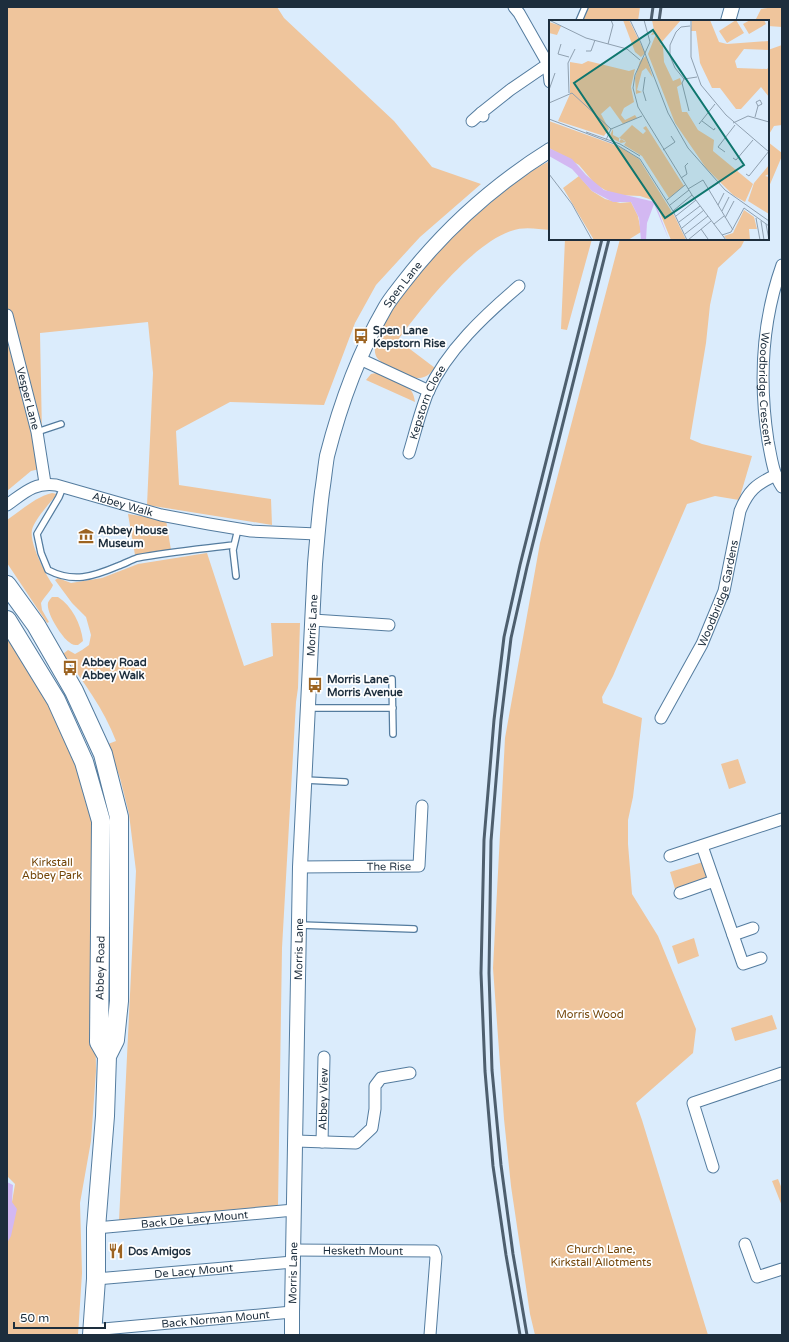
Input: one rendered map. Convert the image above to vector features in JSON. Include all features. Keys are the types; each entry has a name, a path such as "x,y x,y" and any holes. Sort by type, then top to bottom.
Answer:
{"main road":[{"path":"7,585 36,625 74,691 103,754 119,817 119,1000 115,1040 107,1056"},
{"name":"Abbey Road","path":"7,620 56,700 84,762 101,821 99,1042 107,1056 104,1124 96,1228 96,1279 92,1333"}],"street":[{"path":"472,121 510,90 549,64 514,7"},
{"path":"728,20 732,7"},
{"name":"Spen Lane","path":"315,564 317,534 327,458 339,414 360,359 386,307 420,261 453,226 490,194 532,161 549,151"},
{"name":"Woodbridge Crescent","path":"782,265 770,307 764,364 764,399 767,435 771,458 776,475 782,487"},
{"name":"Kepstorn Close","path":"409,453 429,391 449,358 464,339 519,286"},
{"name":"Vesper Lane","path":"7,315 37,432 45,484"},
{"path":"360,359 429,391"},
{"name":"Woodbridge Gardens","path":"660,718 702,644 724,591 740,511 745,499 760,482 776,475"},
{"name":"Abbey Walk","path":"7,505 34,487 45,484 63,486 118,504 161,515 251,531 317,534"},
{"name":"Morris Lane","path":"292,1335 300,867 315,564"},
{"path":"313,620 389,625"},
{"name":"The Rise","path":"300,867 419,866 422,806"},
{"path":"670,856 782,819"},
{"path":"702,846 743,964 761,958"},
{"path":"680,893 714,881"},
{"path":"733,935 753,928"},
{"name":"Abbey View","path":"322,1142 324,1057"},
{"path":"296,1140 356,1143 372,1128 375,1109 375,1086 381,1078 410,1073"},
{"path":"713,1167 693,1103 782,1073"},
{"name":"Back De Lacy Mount","path":"96,1228 294,1210"},
{"path":"745,1244 757,1277 782,1269"},
{"name":"Hesketh Mount","path":"293,1256 349,1250 434,1251 436,1257 430,1335"},
{"name":"De Lacy Mount","path":"96,1279 293,1256"},
{"name":"Back Norman Mount","path":"92,1333 292,1312"}],"lane":[{"path":"579,20 585,7"},
{"path":"37,432 61,424"},
{"path":"63,486 59,497 37,534 41,553 48,570 59,576 75,578 90,576 115,568 136,558 234,545"},
{"path":"236,576 233,550 238,529"},
{"path":"392,679 393,734"},
{"path":"308,708 393,708"},
{"path":"304,780 345,782"},
{"path":"300,925 414,929"}],"green space":[{"path":"7,7 277,7 284,18 394,121 432,167 481,184 420,237 376,285 355,323 324,405 230,402 176,431 179,485 271,499 272,525 147,505 153,373 148,322 40,333 42,434 48,467 31,471 7,491"},
{"path":"584,7 640,7 638,20 579,20"},
{"path":"782,7 782,27 769,26 769,20 756,20 761,9"},
{"path":"782,45 782,125 774,126 769,134 769,50"},
{"path":"769,143 782,153 769,187"},
{"path":"549,162 549,230 530,228 516,229 496,238 480,249 434,294 398,340 435,368 425,377 416,378 396,371 379,360 375,352 376,340 398,300 421,270 453,236 488,205 510,187"},
{"path":"565,240 592,240 567,330 561,329"},
{"name":"Morris Wood","path":"620,240 744,240 741,247 718,268 710,305 706,343 690,439 702,444 752,456 739,500 715,496 687,504 613,676 602,697 603,703 642,718 633,797 628,820 628,844 632,894 658,936 696,1029 693,1053 636,1103 708,1335 535,1335 530,1314 511,1186 504,1119 493,968 505,738 540,543"},
{"path":"376,373 402,383 410,389 414,396 415,402 366,380 371,374"},
{"path":"52,493 57,494 36,521 32,530 35,550 53,585 41,603 42,610 49,622 47,623 7,563 7,520 34,501"},
{"path":"128,514 166,520 171,550 135,555"},
{"path":"207,553 244,666 273,656 271,623 300,623 298,688 282,948 278,1206 119,1221 136,871 129,814 120,778 108,744 116,741 99,707 63,654 68,650 75,654 89,645 91,635 86,617 72,603 55,580 58,578 71,583 102,578 138,564"},
{"path":"52,597 58,597 72,610 82,635 83,641 78,645 72,644 62,635 49,613 48,602"},
{"name":"Kirkstall Abbey Park","path":"7,634 58,714 97,822 95,994 96,1071 91,1141 80,1203 82,1273 78,1335 7,1335 7,1232 15,1184 7,1176"},
{"path":"738,759 746,783 729,789 721,764"},
{"path":"703,862 709,879 675,889 670,872"},
{"path":"694,938 699,956 678,964 672,946"},
{"path":"772,1015 777,1029 735,1041 731,1028"},
{"path":"778,1179 782,1189 782,1206 772,1181"}],"shaded area":[{"path":"7,1182 13,1185 12,1202 17,1209 11,1236 7,1243"}],"railway":[{"path":"651,20 653,7"},
{"path":"659,20 661,7"},
{"path":"520,1335 506,1255 493,1166 485,1071 481,973 484,840 494,720 504,637 520,565 602,240"},
{"path":"527,1335 513,1254 501,1165 492,1070 489,973 491,841 501,720 511,638 527,567 609,240"}],"place":[{"name":"Spen Lane Kepstorn Rise","path":"361,336"},
{"name":"Abbey House Museum","path":"86,536"},
{"name":"Abbey Road Abbey Walk","path":"70,668"},
{"name":"Morris Lane Morris Avenue","path":"315,685"},
{"name":"Dos Amigos","path":"116,1251"}],"park label":[{"name":"Church Lane, Kirkstall Allotments","path":"601,1255"}]}
